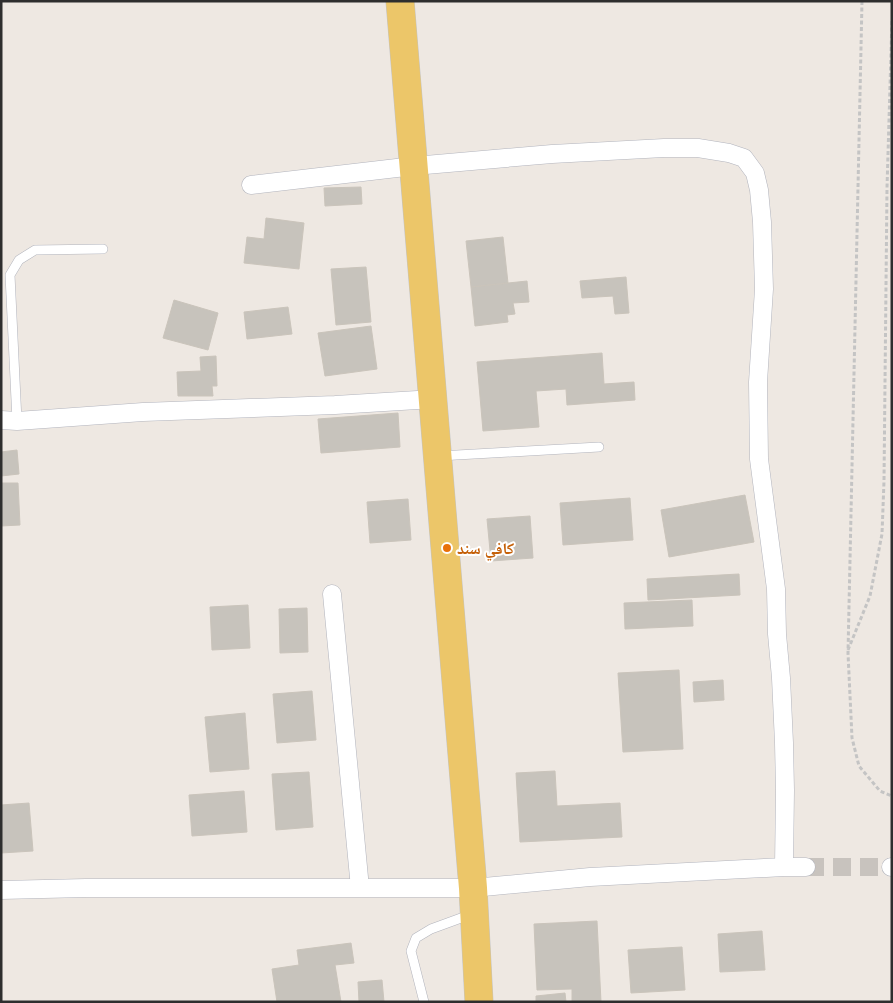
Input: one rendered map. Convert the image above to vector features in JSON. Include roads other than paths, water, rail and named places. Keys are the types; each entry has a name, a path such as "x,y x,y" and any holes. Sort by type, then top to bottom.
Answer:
{"main road":[{"path":"400,1 474,901 479,1002"}],"street":[{"path":"251,185 414,166 552,154 664,148 698,148 728,153 744,158 755,172 762,222 764,289 758,382 759,459 776,589 784,744 784,867"},
{"path":"9,420 434,399"},
{"path":"332,594 360,888"},
{"path":"1,890 86,888 360,888 474,901 590,877 806,867"}],"lane":[{"path":"9,420 10,275 19,260 35,250 103,249"},
{"path":"438,456 599,447"},
{"path":"424,1002 411,951 416,938 474,901"}],"tunnel":[{"path":"806,867 891,867"}],"place":[{"name":"كافي سند","path":"447,548"}]}
